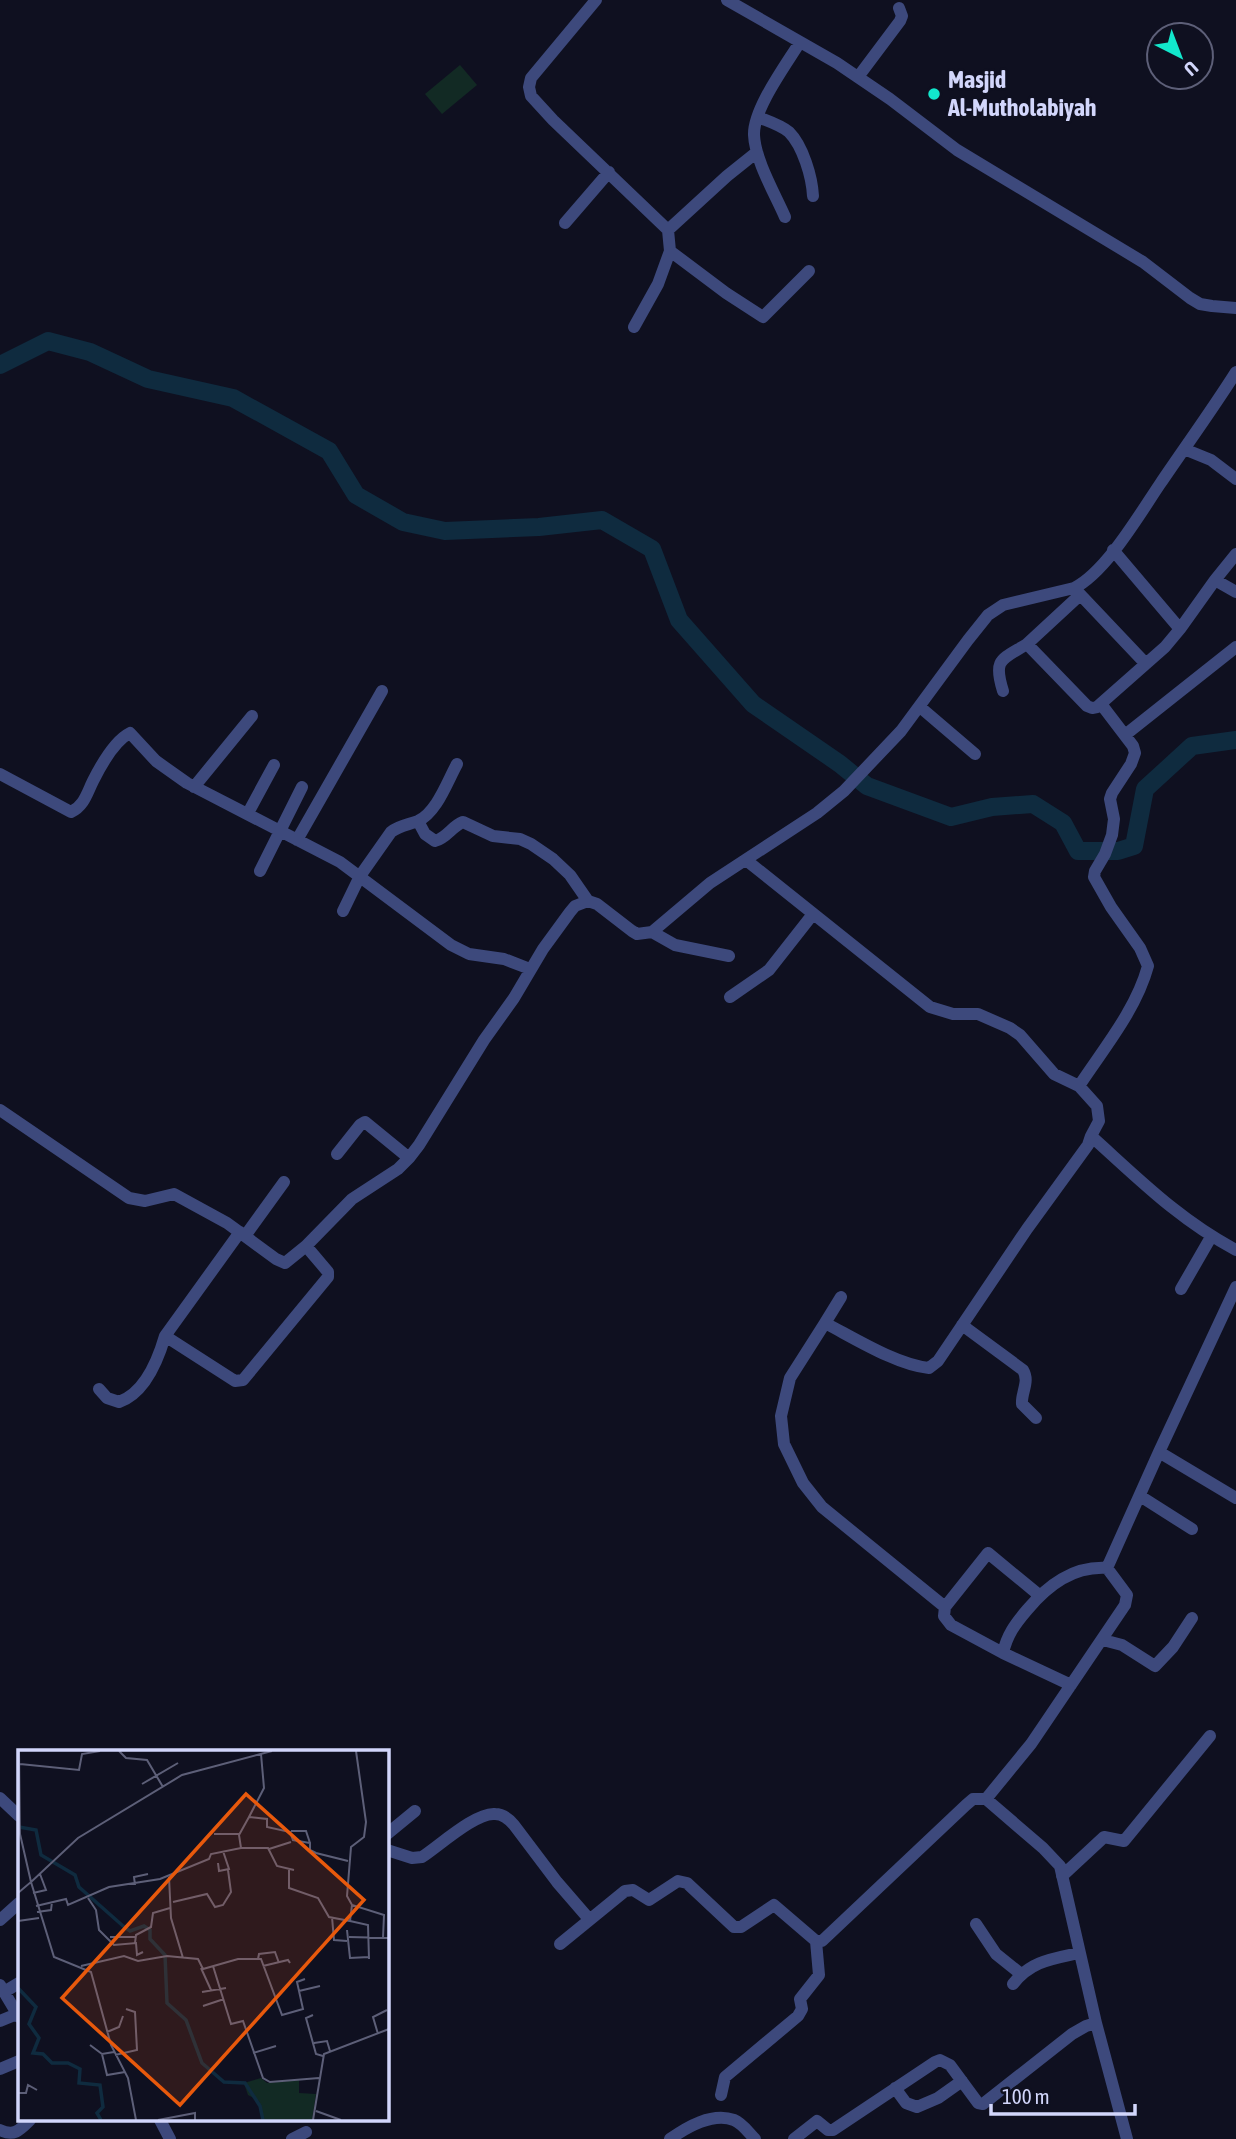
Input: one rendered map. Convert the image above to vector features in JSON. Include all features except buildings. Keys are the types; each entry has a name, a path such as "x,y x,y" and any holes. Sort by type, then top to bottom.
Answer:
{"street":[{"path":"596,0 531,78 529,87 531,96 553,120 668,230 670,251 658,284 634,327"},
{"path":"727,0 858,77 957,150 1133,256 1189,298 1200,304 1236,308"},
{"path":"858,77 900,21 902,16 899,8"},
{"path":"785,217 757,152 753,132 762,104 800,42"},
{"path":"758,117 787,131 794,138 812,179 813,196"},
{"path":"668,230 757,152"},
{"path":"565,223 608,172"},
{"path":"670,251 763,317 809,271"},
{"path":"1003,691 998,673 1001,661 1027,644 1098,570 1236,372"},
{"path":"1184,449 1211,460 1236,479"},
{"path":"1113,550 1180,629"},
{"path":"1027,644 1092,708 1101,704 1165,648 1236,554"},
{"path":"1215,580 1236,592"},
{"path":"1077,592 1146,664"},
{"path":"418,821 425,834 435,841 463,822 494,836 520,839 531,844 570,875 588,901 597,904 637,934 652,932 710,883 817,813 844,791 866,770 920,706 988,615 1003,606 1077,592"},
{"path":"1125,736 1236,647"},
{"path":"298,840 382,691"},
{"path":"1079,1086 1124,1018 1141,987 1148,966 1140,948 1094,877 1107,849 1114,819 1110,799 1135,753 1101,704"},
{"path":"920,706 975,754"},
{"path":"194,786 252,716"},
{"path":"0,774 71,812 82,804 106,760 124,736 130,733 156,761 194,786 327,853 451,945 469,954 504,959 530,970"},
{"path":"342,911 360,876 391,832 418,821 432,807 457,764"},
{"path":"248,813 274,765"},
{"path":"260,871 302,787"},
{"path":"746,860 930,1007 953,1014 978,1014 1020,1035 1054,1074 1079,1086 1097,1106 1100,1115 1088,1145 1027,1229 938,1362 929,1368 918,1367 825,1323"},
{"path":"0,1110 129,1198 145,1201 174,1194 216,1216 285,1263 306,1246 352,1199 398,1169 409,1158 425,1137 543,949 569,912 575,906 588,901"},
{"path":"730,997 769,970 813,914"},
{"path":"652,932 675,945 729,956"},
{"path":"337,1154 365,1122 409,1158"},
{"path":"1091,1136 1166,1204 1211,1237 1236,1250"},
{"path":"99,1389 107,1398 119,1402 126,1399 152,1371 165,1336 284,1182"},
{"path":"1181,1289 1211,1237"},
{"path":"165,1336 235,1381 243,1380 328,1277 328,1272 306,1246"},
{"path":"1107,1568 1236,1287"},
{"path":"841,1297 790,1378 781,1416 784,1444 803,1483 815,1500 945,1607"},
{"path":"962,1325 1023,1370 1027,1381 1022,1405 1036,1418"},
{"path":"1159,1452 1236,1498"},
{"path":"1140,1496 1192,1529"},
{"path":"1039,1595 988,1553 945,1607 944,1616 951,1625 1003,1654 1070,1685"},
{"path":"986,1799 1031,1744 1103,1640 1127,1600 1127,1595 1107,1568 1092,1567 1069,1574 1039,1595 1013,1627 1006,1639 1003,1654"},
{"path":"1103,1640 1122,1645 1155,1666 1173,1647 1192,1618"},
{"path":"1062,1876 1104,1837 1124,1841 1210,1736"},
{"path":"0,1798 18,1815"},
{"path":"560,1944 629,1890 649,1900 678,1881 682,1881 734,1927 741,1927 774,1905 816,1941 822,1941 966,1805 974,1799 986,1799 1055,1859 1062,1876 1096,2023 1127,2139"},
{"path":"388,1833 415,1811"},
{"path":"388,1850 412,1858 422,1857 472,1822 486,1814 497,1814 508,1818 589,1919"},
{"path":"0,1920 18,1904"},
{"path":"976,1924 1017,1979 1042,1962 1079,1952"},
{"path":"721,2095 725,2077 801,2012 800,1999 819,1975 816,1941"},
{"path":"0,2021 18,2016 2,1988"},
{"path":"794,2139 817,2121 828,2130 833,2130 940,2060 950,2066 978,2103 984,2104 1072,2034 1096,2023"},
{"path":"0,2069 18,2061"},
{"path":"895,2088 906,2103 918,2107 962,2081"},
{"path":"670,2139 699,2123 726,2119 734,2119 755,2139"},
{"path":"0,2130 16,2132 28,2122"},
{"path":"161,2122 170,2139"},
{"path":"292,2139 306,2132"}],"green space":[{"path":"460,65 477,85 442,114 425,94"}],"waterway":[{"path":"0,365 48,341 90,352 148,379 233,398 329,451 356,495 403,522 445,531 539,527 602,520 652,549 679,620 753,704 867,786 951,817 992,807 1033,804 1063,823 1078,851 1118,851 1134,846 1145,789 1192,746 1236,740"}],"place":[{"name":"Masjid Al-Mutholabiyah","path":"934,94"}]}
